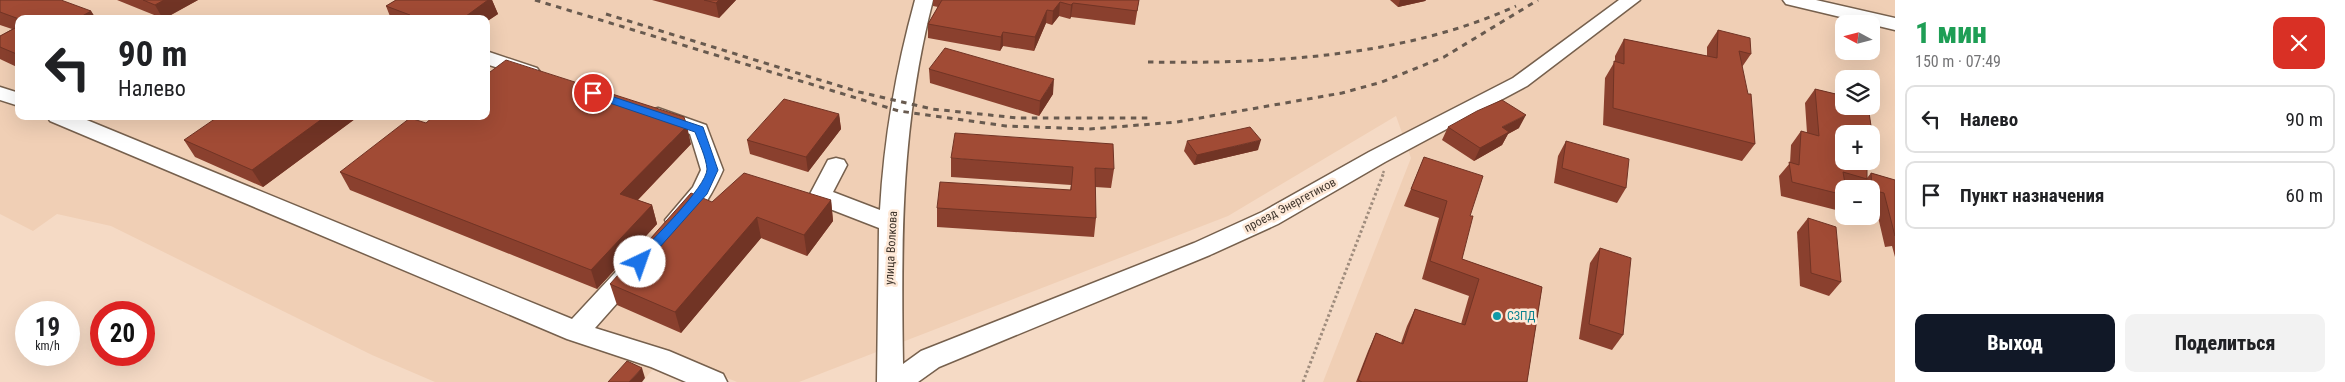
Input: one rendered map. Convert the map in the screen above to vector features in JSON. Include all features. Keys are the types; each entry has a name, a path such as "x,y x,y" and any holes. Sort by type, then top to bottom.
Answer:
{"street":[{"name":"улица Волкова","path":"890,382 889,276 898,115 914,34 924,0"},
{"name":"проезд Энергетиков","path":"901,382 930,358 1193,252 1270,218 1377,157 1520,82 1631,0"},
{"path":"1792,0 1895,24"},
{"path":"490,58 551,79"},
{"path":"0,92 15,98"},
{"path":"576,332 703,191 712,170 700,130 635,108"},
{"path":"67,120 576,332 660,359 714,382"},
{"path":"836,165 820,196 892,224"}],"path":[{"path":"1302,382 1385,171 1377,157"}],"shaded area":[{"path":"0,0 1895,0 1895,382 1323,382 1411,158 1396,116 1228,216 799,382 737,382 667,353 642,382 435,382 372,355 111,226 57,214 33,231 0,214"}],"building":[{"path":"0,0 61,0 91,11 84,15 15,15 15,18 0,12"},
{"path":"143,0 164,0 155,5"},
{"path":"396,0 488,0 467,15 410,15 386,6"},
{"path":"704,0 719,0 716,3"},
{"path":"942,0 1139,0 1137,11 1073,3 1071,5 1060,2 1053,11 1047,10 1035,37 1003,32 1001,37 928,24"},
{"path":"15,28 15,53 0,47 0,36"},
{"path":"1718,30 1750,38 1751,54 1739,51 1748,94 1751,94 1755,144 1613,108 1614,61 1624,64 1624,39 1717,58"},
{"path":"945,48 1054,79 1040,101 929,69"},
{"path":"506,60 684,117 687,126 620,194 652,205 591,270 340,172 407,120 426,123 429,120 490,120 490,72"},
{"path":"1815,89 1835,94 1835,115 1869,115 1871,125 1835,125 1835,170 1867,170 1867,179 1843,172 1844,180 1835,180 1835,193 1792,182 1789,162 1799,165 1801,131 1819,136"},
{"path":"784,99 839,114 806,157 747,140"},
{"path":"1502,100 1526,115 1502,127 1509,132 1480,148 1448,127 1477,111"},
{"path":"213,120 321,120 252,170 184,140"},
{"path":"1250,127 1261,140 1197,155 1187,141"},
{"path":"955,133 1113,144 1114,169 1095,168 1096,218 937,208 940,182 1071,190 1073,167 951,158"},
{"path":"1566,141 1629,159 1626,188 1562,168"},
{"path":"1424,157 1483,176 1470,216 1473,216 1462,259 1542,287 1527,382 1362,382 1358,380 1376,333 1403,344 1415,309 1465,325 1479,279 1430,261 1447,201 1411,189"},
{"path":"744,173 831,200 804,235 757,217 675,312 610,284 691,193 712,202"},
{"path":"1871,173 1895,180 1895,236 1884,193 1880,192 1880,180 1871,180"},
{"path":"1808,218 1836,227 1841,282 1811,273"},
{"path":"1600,248 1631,258 1623,335 1589,324"},
{"path":"627,361 642,368 629,382 608,382"}],"railway":[{"path":"535,0 899,111 1006,126 1090,129 1177,122 1342,93 1382,82 1444,57 1538,0"},
{"path":"1148,62 1288,59 1383,47 1429,37 1473,23 1516,6"},
{"path":"606,14 859,92 932,109 1018,118 1149,118"}],"place":[{"name":"СЗПД","path":"1497,316"}],"route":[{"path":"593,93 700,130 709,156 712,170 703,191 640,262"}]}
